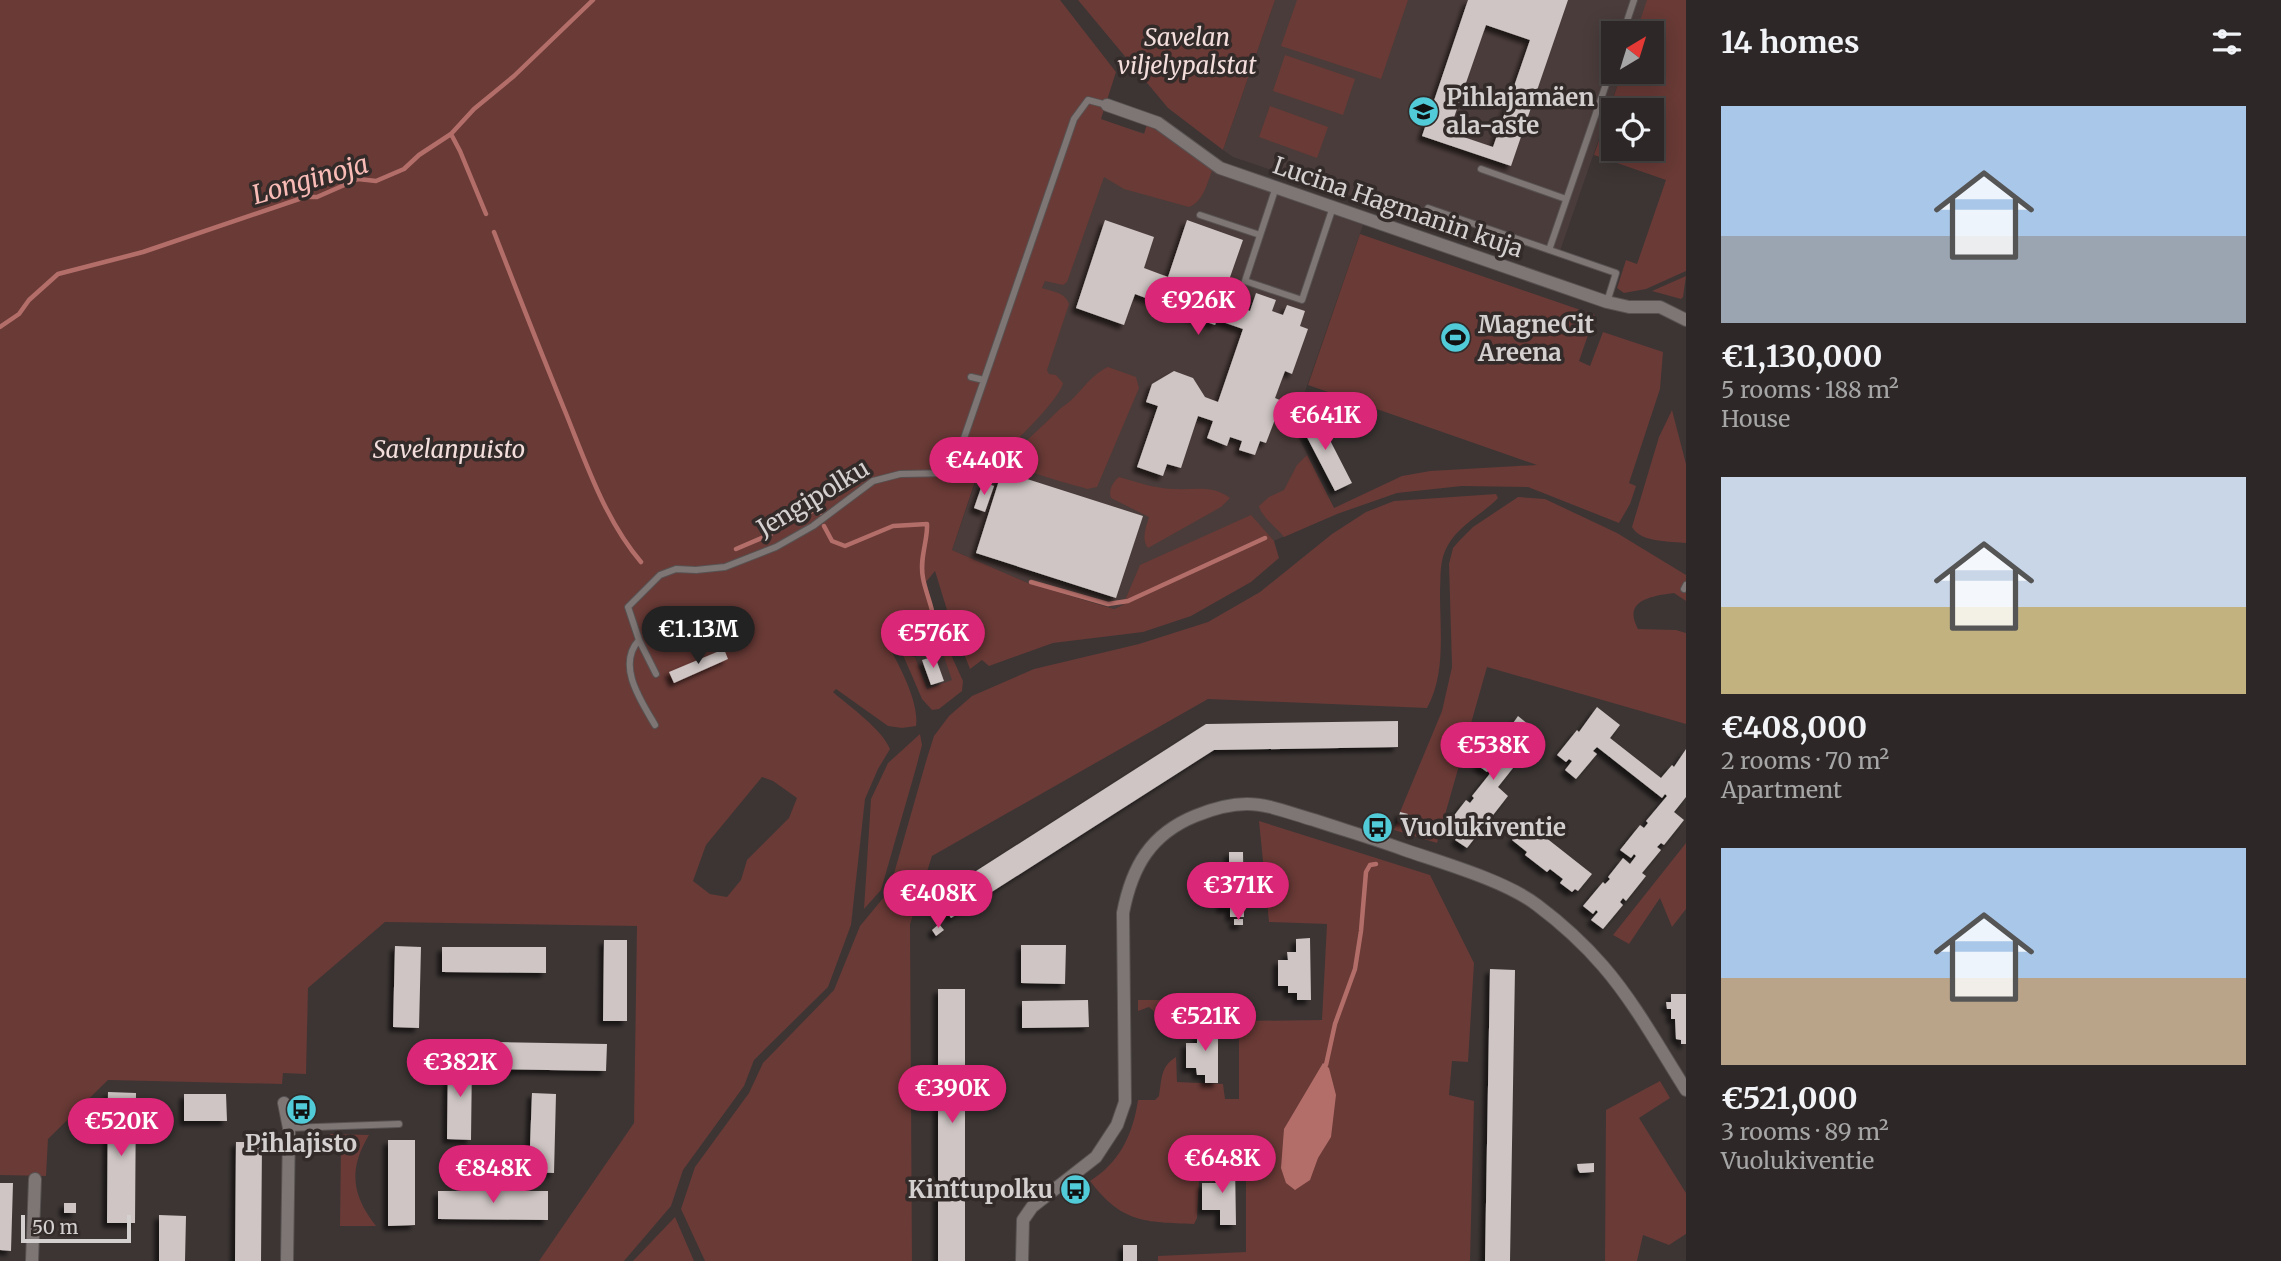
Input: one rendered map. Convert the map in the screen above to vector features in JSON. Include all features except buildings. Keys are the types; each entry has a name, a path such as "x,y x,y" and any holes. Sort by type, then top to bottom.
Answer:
{"street":[{"name":"Lucina Hagmanin kuja","path":"1107,105 1158,122 1220,167 1607,302 1629,307 1660,307 1686,320"},
{"path":"1022,1261 1023,1220 1032,1207 1096,1157 1117,1125 1125,1102 1123,913 1127,893 1142,858 1160,836 1175,824 1216,807 1248,804 1279,809 1458,869 1511,890 1534,903 1602,965 1618,985 1686,1090"},
{"path":"284,1103 289,1128 287,1261"},
{"path":"32,1261 35,1179"}],"lane":[{"path":"1627,21 1634,0"},
{"path":"1549,250 1606,84"},
{"path":"971,377 984,380 1074,119 1088,100 1107,105"},
{"path":"1481,169 1566,199"},
{"path":"1276,187 1245,281 1302,300 1333,207"},
{"path":"1428,208 1616,273 1607,302"},
{"path":"1200,215 1260,235"},
{"name":"Jengipolku","path":"639,640 628,607 660,575 677,569 725,567 776,547 813,526 873,481 900,474 952,472 984,380"},
{"path":"655,725 633,686 630,659 639,640 656,674"},
{"path":"289,1128 399,1124"}],"shaded area":[{"name":"Pihlajamäen ala-aste","path":"1275,0 1686,0 1664,21 1601,21 1601,84 1618,84 1613,98 1601,98 1601,133 1559,254 1433,210 1406,216 1233,157 1223,150"},
{"path":"1100,120 1144,133 1220,173 1363,225 1293,426 1337,514 1114,609 1028,583 952,550"},
{"path":"941,648 953,680 926,689 915,657"},
{"path":"1323,1063 1329,1068 1336,1095 1331,1137 1318,1158 1310,1180 1295,1190 1286,1183 1281,1168 1284,1129"}],"green space":[{"name":"Savelanpuisto","path":"0,0 1060,0 1116,72 1101,119 1144,134 1147,124 1213,168 1202,196 1189,207 1124,189 1104,177 1067,282 1063,285 1045,281 1042,288 1062,295 1069,304 1047,370 1063,383 1060,391 1021,436 1000,455 987,462 982,461 952,550 1028,583 1114,609 1123,605 1140,565 1251,515 1274,541 1279,558 1251,582 1191,616 1143,632 1053,643 989,666 982,660 970,669 935,571 926,582 939,629 937,636 899,644 888,626 881,634 910,692 916,726 888,726 836,689 833,692 873,726 890,749 865,799 851,925 828,987 754,1060 744,1086 683,1170 671,1206 624,1261 539,1261 634,1123 637,926 385,922 308,988 306,1074 283,1073 282,1084 108,1080 48,1139 46,1176 0,1175","holes":["762,777 773,781 797,798 789,818 747,860 741,880 727,897 710,894 693,881 706,845"]},
{"name":"Savelan viljelypalstat","path":"1078,0 1275,0 1223,150 1168,108"},
{"path":"1297,0 1408,0 1381,79 1281,46"},
{"path":"1647,0 1686,0 1686,271 1646,289 1624,293 1617,288 1626,260 1637,264 1666,180 1611,161 1664,161 1664,98 1613,98 1618,84 1664,84 1664,21 1640,21"},
{"path":"1285,55 1355,79 1343,115 1273,91"},
{"path":"1270,106 1328,127 1317,158 1259,137"},
{"path":"1601,134 1601,157 1594,155"},
{"name":"MagneCit Areena","path":"1360,234 1595,315 1579,361 1590,366 1603,332 1663,352 1660,389 1629,483 1636,486 1619,523 1528,487 1462,486 1397,493 1337,514 1284,537 1266,518 1259,506 1269,497 1284,490 1297,465 1307,455 1334,508 1402,476 1430,471 1537,465 1308,385"},
{"path":"1686,276 1681,299 1652,291"},
{"path":"1108,367 1136,377 1139,388 1097,487 1087,489 1036,474 1018,465 1015,461 1017,450 1095,376"},
{"path":"1672,410 1686,464 1686,543 1649,539 1632,527 1659,437"},
{"path":"1119,477 1161,488 1217,491 1230,498 1221,507 1148,548 1144,537 1149,517 1111,498 1112,486"},
{"path":"1496,494 1498,498 1453,538 1443,556 1439,666 1433,695 1427,708 1208,699 932,856 910,924 912,1261 705,1261 681,1209 695,1167 749,1093 763,1063 834,990 860,926 889,891 934,736 949,716 972,696 1034,669 1139,644 1208,622 1260,592 1332,534 1366,512 1394,501"},
{"path":"1518,497 1545,499 1617,533 1686,575 1686,601 1674,593 1649,598 1637,606 1634,619 1638,629 1676,630 1686,633 1686,724 1487,667 1437,843 1394,830 1398,821 1405,823 1408,815 1400,812 1442,711 1452,667 1449,564 1453,548 1473,527"},
{"path":"947,646 963,681 962,691 939,709 932,710 922,699 903,655 915,657 927,689 952,680 941,648"},
{"path":"920,734 922,745 881,890 864,909 871,799 888,763"},
{"path":"1259,821 1430,875 1474,963 1468,1062 1452,1061 1449,1095 1474,1101 1470,1261 1158,1261 1158,1256 1246,1252 1246,1160 1211,1161 1211,1175 1199,1180 1197,1218 1194,1224 1135,1218 1113,1205 1090,1181 1117,1156 1129,1136 1138,1100 1155,1100 1159,1096 1164,1069 1176,1057 1177,1082 1223,1084 1225,1099 1239,1099 1239,1021 1322,1020 1327,924 1269,922"},
{"path":"1686,843 1686,909 1672,927 1660,898 1629,944 1613,935"},
{"path":"1138,1000 1181,1000 1185,1014 1183,1039 1174,1039 1159,1016 1149,1007 1138,1011"},
{"path":"1660,1081 1670,1098 1639,1118 1686,1193 1686,1234 1669,1245 1643,1235 1637,1261 1605,1261 1606,1110"},
{"path":"330,1134 369,1135 358,1160 356,1182 362,1204 376,1226 340,1226 341,1144 330,1143"},
{"path":"675,1217 694,1261 633,1261"}],"waterway":[{"name":"Longinoja","path":"0,327 19,314 29,300 58,274 143,252 305,197 317,197 358,179 376,181 404,169 419,155 451,134 474,109 514,76 593,0"},
{"path":"451,134 486,214"},
{"path":"494,232 598,492 617,529 641,562"},
{"path":"789,523 812,511 819,510 820,513"},
{"path":"824,526 832,541 845,546 893,526 927,524 922,571 932,612 933,633"},
{"path":"736,549 771,534"},
{"path":"1031,582 1108,604 1128,601 1265,538"},
{"path":"1326,1065 1335,1024 1355,969 1366,872 1370,865 1376,864"}],"place":[{"name":"Pihlajamäen ala-aste","path":"1423,111"},
{"name":"MagneCit Areena","path":"1455,338"},
{"name":"Vuolukiventie","path":"1378,827"},
{"name":"Pihlajisto","path":"301,1109"},
{"name":"Kinttupolku","path":"1076,1189"}]}
